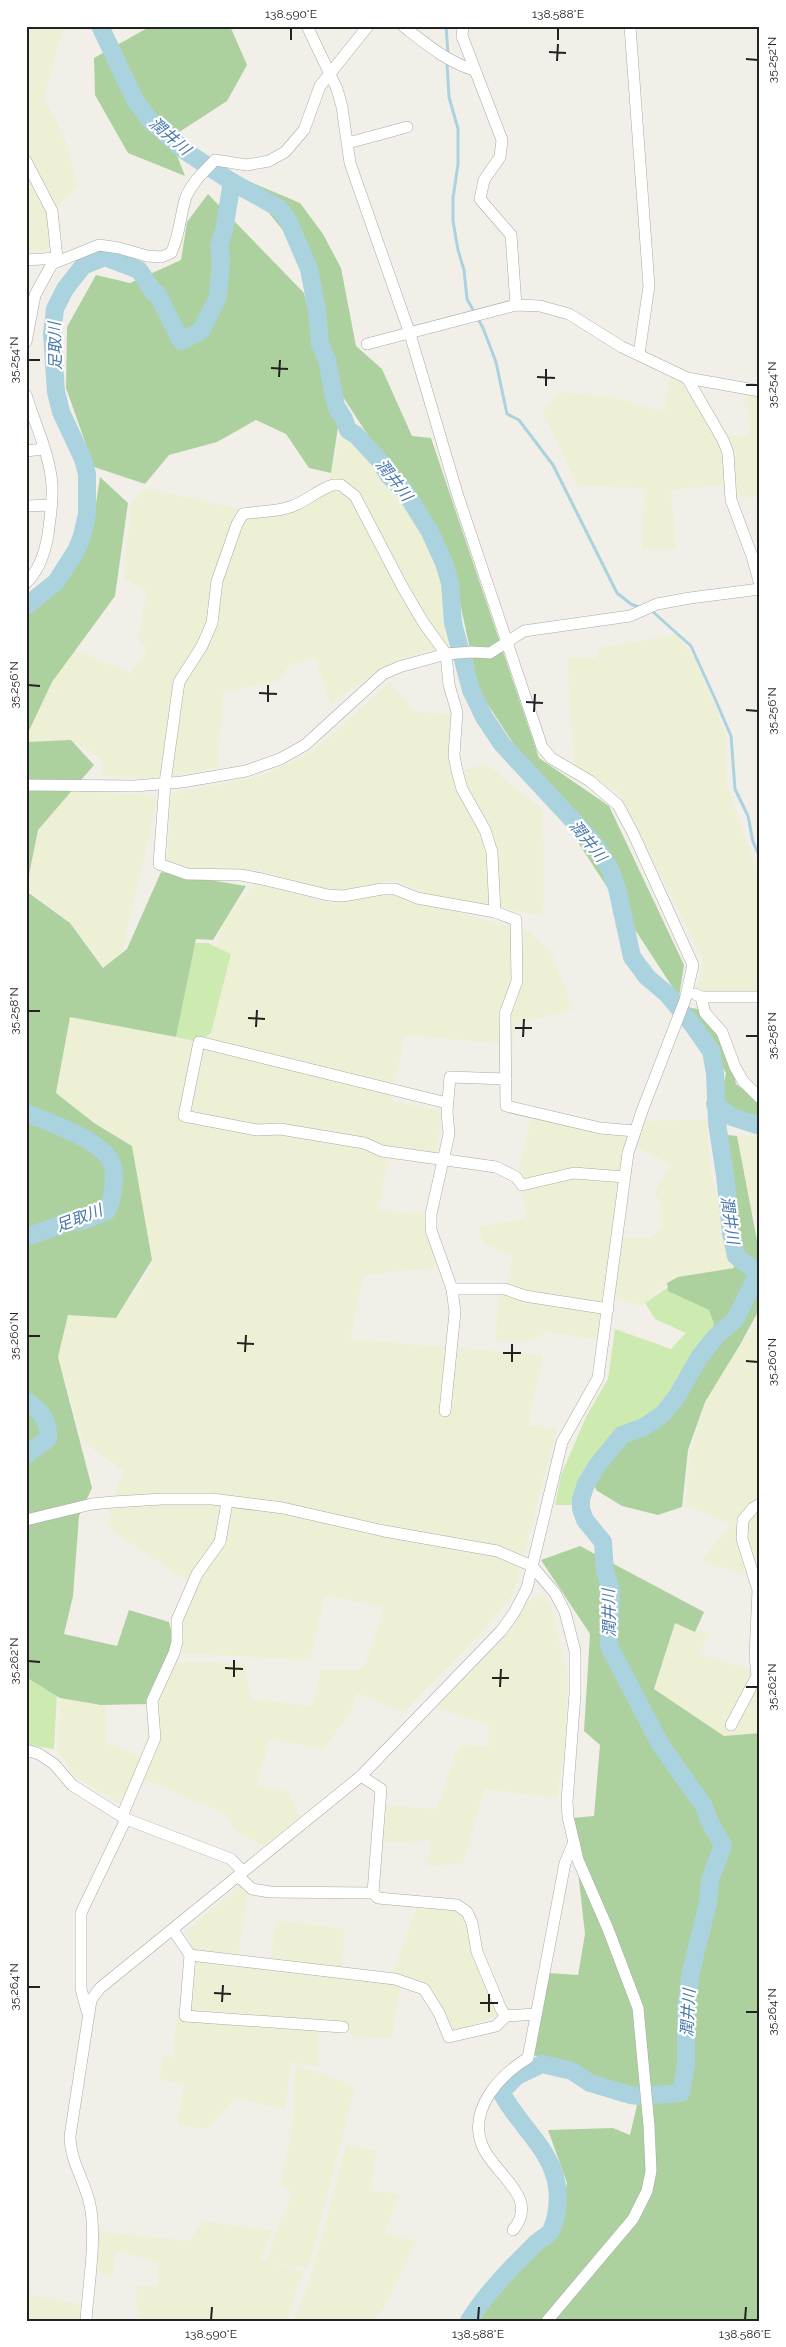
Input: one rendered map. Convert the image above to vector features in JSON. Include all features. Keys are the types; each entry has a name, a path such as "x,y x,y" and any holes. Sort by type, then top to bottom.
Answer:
{"street":[{"path":"86,2321 92,2221 86,2192 70,2148 70,2136 87,2012 91,2000 100,1988 361,1776 501,1631 514,1613 527,1588 562,1442 598,1378 624,1176 635,1131 686,996 693,965 691,956 633,832 618,805 590,781 551,758 542,747 508,640 457,493 410,334 350,163 342,108 337,89 329,76 307,26"},
{"path":"26,260 54,261 99,246 119,248 147,256 161,256 171,253 177,241 186,197 192,186 214,160 247,165 269,161 285,152 304,130 320,86 368,26"},
{"path":"403,26 448,58 474,70"},
{"path":"463,26 462,36 502,140 500,157 484,180 480,199 511,235 516,305"},
{"path":"630,26 649,286 639,354"},
{"path":"348,143 408,127"},
{"path":"26,161 52,211 54,261 35,295 27,323 26,342"},
{"path":"367,344 516,305 540,306 569,314 622,347 687,378 760,391"},
{"path":"687,378 723,440 728,453 731,500 752,556 760,585"},
{"path":"26,396 44,449 52,483 52,505 46,549 33,577 26,584"},
{"path":"26,451 44,449"},
{"path":"495,912 492,852 484,830 462,789 454,755 457,712 449,685 449,654 423,622 355,496 341,485 324,488 293,506 281,510 243,514 236,524 217,581 212,622 202,646 178,682 165,783 159,864 187,874 255,878 328,895 343,896 382,889 395,889 417,898 495,912 516,920 517,981 506,1014 506,1106 600,1128 635,1131"},
{"path":"26,506 52,505"},
{"path":"26,784 135,786 182,782 246,770 280,759 305,745 383,674 399,667 449,654 490,653 508,640 524,632 630,616 657,604 760,589"},
{"path":"686,996 760,997"},
{"path":"700,997 705,1013 722,1032 735,1068 743,1081 760,1098"},
{"path":"447,1103 199,1042 184,1116 257,1130 280,1129 336,1138 364,1143 382,1150 496,1168 516,1178 522,1186 574,1174 624,1176"},
{"path":"445,1412 455,1312 452,1289 431,1230 431,1214 444,1161 448,1134 447,1103 450,1077 506,1079"},
{"path":"452,1289 505,1289 525,1296 608,1309"},
{"path":"26,1520 92,1504 162,1498 283,1508 384,1531 497,1551 532,1566 555,1592 565,1612 575,1651 575,1694 567,1801 578,1860 608,1929 638,2008 649,2126 651,2171 642,2204 633,2219 546,2321"},
{"path":"87,2012 81,1989 81,1913 124,1817 155,1738 152,1701 174,1653 177,1642 177,1620 197,1574 220,1542 226,1502"},
{"path":"731,1725 758,1676 755,1656 758,1590 742,1540 743,1520 753,1508 760,1504"},
{"path":"26,1750 39,1754 54,1764 72,1785 124,1817 231,1860 252,1889 270,1892 373,1892"},
{"path":"361,1776 381,1789 373,1892 378,1898 457,1905 467,1912 472,1923 477,1952 501,2010 506,2016"},
{"path":"513,2230 520,2221 522,2209 519,2197 482,2147 480,2115 486,2098 499,2082 514,2067 528,2058 566,1863 574,1842"},
{"path":"173,1930 190,1955 185,2016 343,2027"},
{"path":"190,1955 395,1979 424,1989 439,2013 449,2037 496,2026 506,2016 536,2014"}],"green space":[{"path":"26,26 64,26 44,97 68,146 78,187 52,211 51,248 26,253"},
{"path":"151,26 230,26 247,65 227,101 170,138 185,176 128,153 95,95 94,58"},
{"path":"241,178 300,203 323,234 341,268 356,346 382,369 412,436 431,438 539,758 609,806 684,965 679,997 479,691 456,584 415,508 332,380 293,243"},
{"path":"208,194 304,293 338,427 331,473 309,468 286,434 256,420 217,442 169,455 145,484 94,467 66,388 67,327 96,275 130,283 181,260 187,222"},
{"path":"670,375 680,382 718,438 722,451 726,485 671,490 676,549 642,549 644,489 577,485 543,411 559,392 612,397 664,412"},
{"path":"746,388 760,392 760,513 758,496 737,498 731,449 726,436 750,436"},
{"path":"342,433 426,518 451,599 454,641 386,666 330,704 315,657 289,665 281,680 224,692 217,768 159,779 101,776 103,761 71,740 26,742 26,737 54,678 72,649 130,673 147,650 138,638 147,592 123,577 131,505 144,488 245,510 274,510 327,487"},
{"path":"100,477 128,503 115,596 52,682 26,737 26,605 60,590 92,530"},
{"path":"677,634 695,659 725,731 727,785 760,881 760,992 708,992 697,989 703,960 619,793 574,768 567,657 597,659 599,648"},
{"path":"390,682 414,711 451,714 457,771 487,764 541,809 544,853 543,916 427,895 397,880 336,891 254,870 199,871 167,860 171,794 262,776 313,751"},
{"path":"71,740 94,765 38,830 26,890 26,742"},
{"path":"72,790 158,796 123,949 106,970 70,923 27,888 38,830"},
{"path":"161,872 246,886 213,940 196,939 176,1037 70,1017 56,1093 94,1123 132,1146 152,1260 116,1318 68,1315 58,1357 92,1488 79,1516 73,1596 64,1634 117,1646 129,1610 169,1622 174,1641 148,1704 101,1705 60,1698 26,1677 26,891 70,923 103,968 127,949"},
{"path":"254,883 334,904 386,893 528,931 551,951 573,1009 516,1024 513,1045 404,1035 392,1101 442,1111 436,1159 390,1152 378,1210 431,1214 436,1268 364,1275 350,1339 543,1355 528,1425 557,1429 513,1595 483,1630 404,1712 357,1693 350,1713 323,1750 270,1738 257,1785 289,1792 300,1816 265,1846 237,1833 224,1813 145,1780 121,1804 75,1777 58,1750 60,1698 107,1706 105,1742 142,1757 153,1706 170,1662 245,1663 251,1699 312,1706 321,1670 364,1669 380,1621 382,1607 325,1595 310,1660 174,1653 187,1581 108,1528 113,1497 124,1471 83,1442 56,1350 69,1309 116,1318 152,1267 132,1146 54,1101 70,1017 199,1042 210,1036 231,955 216,947 224,922"},
{"path":"195,943 208,943 231,954 211,1033 199,1042 176,1037"},
{"path":"686,1007 698,1009 729,1049 736,1084 760,1102 760,1134 734,1126 721,1115 721,1096 726,1073"},
{"path":"531,1119 627,1135 611,1239 651,1238 661,1227 660,1201 654,1193 671,1164 637,1147 645,1121 707,1119 710,1168 734,1268 662,1287 641,1306 616,1297 603,1296 599,1340 546,1332 533,1341 496,1341 498,1292 507,1287 512,1255 483,1243 479,1227 526,1218 522,1186 516,1177"},
{"path":"718,1134 737,1136 760,1256 760,1308 705,1402 688,1450 682,1507 658,1515 622,1506 596,1490 591,1475 613,1435 643,1424 651,1418 672,1394 702,1348 714,1324 709,1310 668,1291 667,1283 678,1277 734,1268 723,1207"},
{"path":"760,1135 760,1214 750,1213 737,1136"},
{"path":"667,1288 707,1305 714,1324 674,1399 595,1470 574,1505 555,1505 561,1475 586,1417 608,1379 615,1329 671,1349 686,1333 655,1319 645,1303"},
{"path":"760,1318 760,1733 724,1736 653,1689 675,1623 710,1634 699,1654 752,1670 757,1578 701,1561 731,1524 685,1506 690,1454 705,1401 728,1361"},
{"path":"580,1546 704,1612 695,1632 675,1623 654,1689 724,1736 760,1733 760,2321 475,2321 516,2272 556,2232 567,2183 548,2130 613,2128 630,2135 639,2097 531,2054 548,1973 578,1975 585,1934 572,1818 594,1816 600,1745 584,1731 590,1634 541,1560"},
{"path":"543,1594 552,1609 568,1679 564,1755 557,1798 485,1789 463,1864 426,1866 431,1841 381,1842 384,1805 437,1809 455,1755 462,1744 488,1747 489,1725 434,1707 509,1632 528,1601"},
{"path":"26,1677 41,1683 57,1693 54,1749 26,1745"},
{"path":"241,1885 248,1894 237,1964 269,1967 276,1920 345,1929 341,1976 392,1975 418,1904 459,1910 481,1962 497,2016 453,2032 430,1989 401,1986 391,2038 354,2037 346,2031 318,2032 318,2067 291,2062 285,2110 235,2098 207,2129 177,2125 184,2085 160,2079 162,2057 173,2056 177,2014 194,1957 186,1931"},
{"path":"296,2065 355,2086 309,2268 272,2263 303,2272 287,2321 151,2321 137,2317 136,2286 158,2285 157,2263 116,2250 112,2276 94,2271 97,2231 189,2241 203,2221 273,2231 260,2259 267,2261 278,2226 292,2193 280,2186 292,2128"},
{"path":"346,2146 376,2150 371,2190 400,2194 384,2232 416,2242 385,2307 372,2321 294,2321 311,2276"},
{"path":"26,2293 80,2305 79,2321 26,2321"}],"waterway":[{"name":"潤井川","path":"100,26 135,100 148,118 185,151 232,182 279,208 288,220 309,269 317,310 320,344 327,360 336,406 348,430 356,435 380,461 389,476 404,490 430,532 444,563 450,583 453,623 471,690 484,717 502,744 592,841 609,867 617,888 632,957 647,977 667,994 711,1051 715,1073 717,1123 731,1233 736,1256 758,1273 735,1320 715,1337 700,1356 677,1396 663,1414 644,1427 622,1435 596,1467 586,1484 581,1499 581,1509 585,1520 603,1542 605,1571 611,1591 609,1646 660,1744 704,1806 710,1823 723,1845 710,1880 708,1903 691,1971 686,2008 686,2064 681,2093 630,2095 590,2083 572,2071 542,2064 517,2076 501,2092 536,2140 553,2171 558,2193 556,2217 550,2233 536,2243 499,2281 469,2321"},
{"path":"446,26 448,54"},
{"path":"447,63 449,97 458,129 458,164 453,198 453,221 464,270 467,299 483,328 496,362 507,414 519,420 553,465 617,593 631,604 641,608"},
{"name":"足取川","path":"26,606 56,582 76,551 87,514 87,474 83,459 61,412 56,392 52,334 55,309 65,289 83,266 105,257 139,270 154,293 157,293 181,341 201,331 218,297 221,259 219,246 224,230 232,182"},
{"path":"652,611 691,646 716,701 731,736 735,789 748,816 753,842 760,857"},
{"path":"715,1104 732,1117 760,1126"},
{"name":"足取川","path":"26,1113 75,1133 99,1148 112,1164 114,1182 107,1211 88,1219 69,1222 26,1237"},
{"name":"足取川","path":"26,1401 43,1417 48,1433 48,1439 26,1455"}]}
